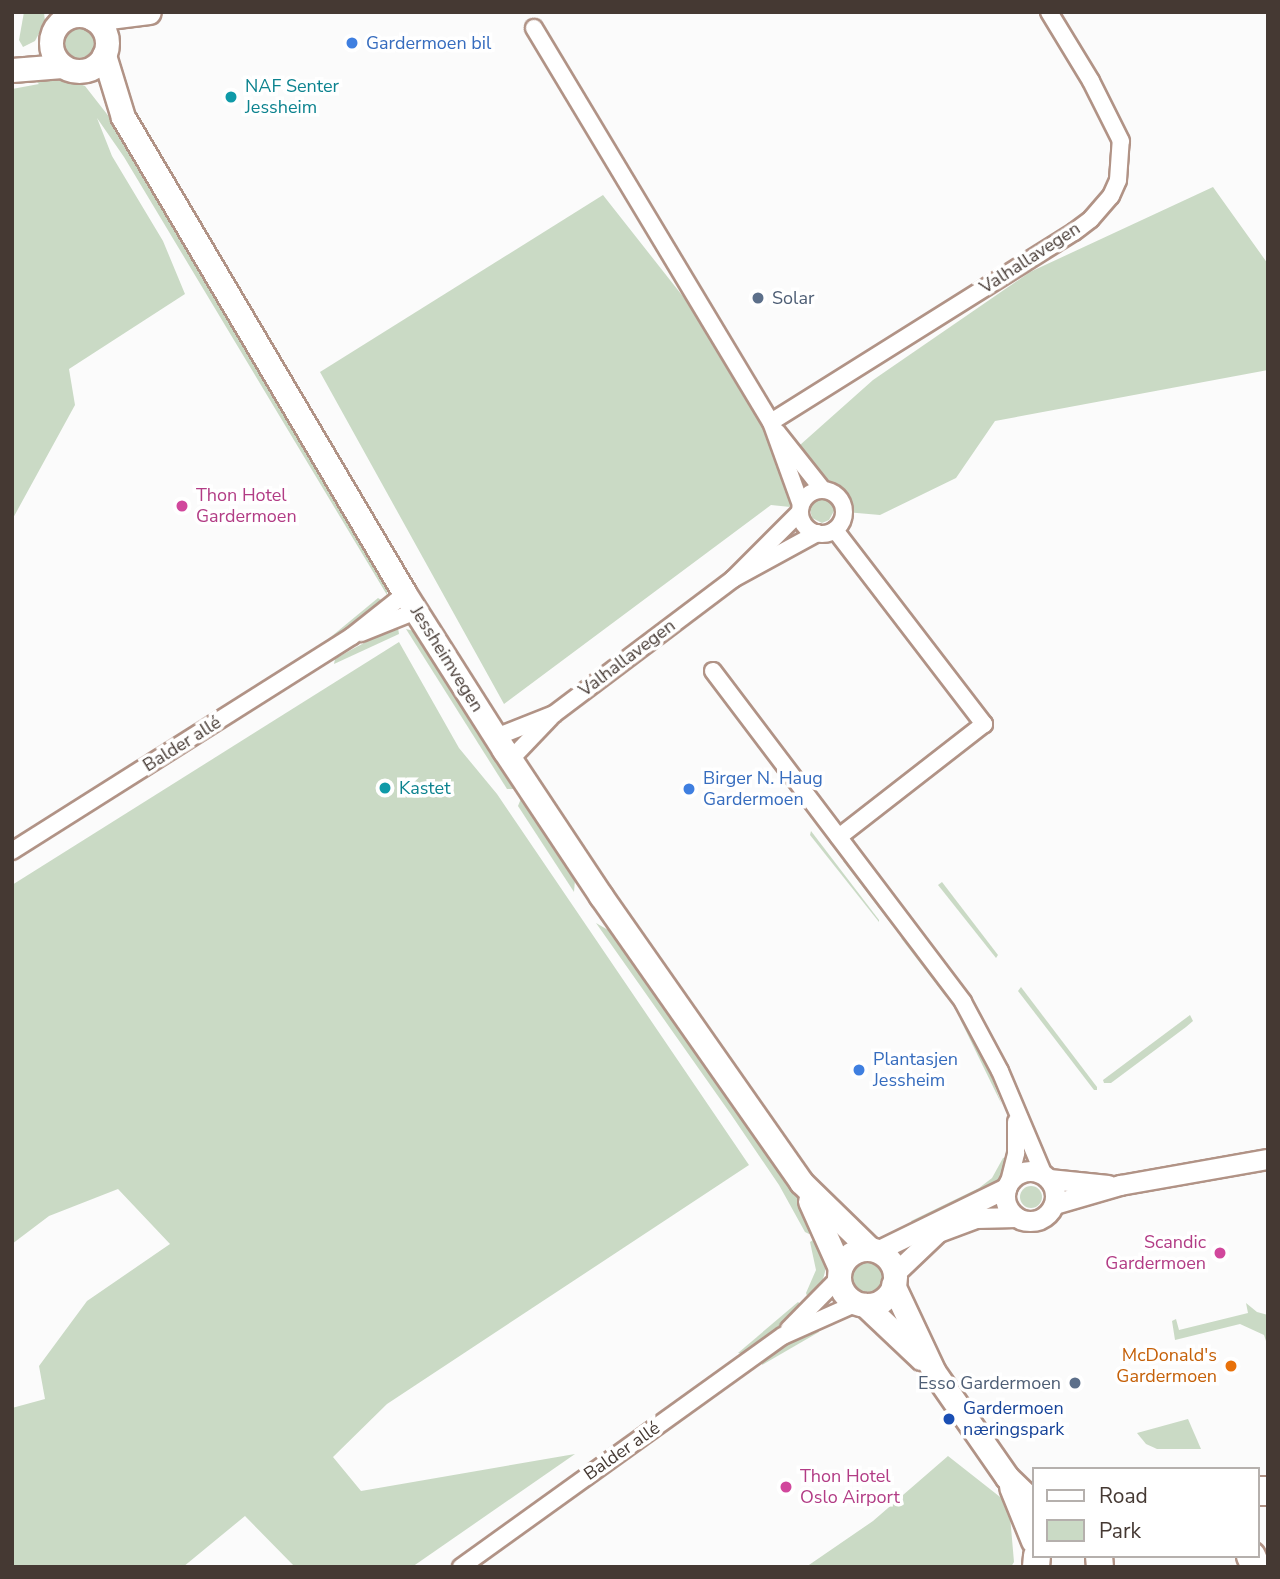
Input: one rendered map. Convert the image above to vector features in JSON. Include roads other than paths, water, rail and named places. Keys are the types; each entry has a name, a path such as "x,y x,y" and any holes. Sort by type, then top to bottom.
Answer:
{"main road":[{"path":"12,60 65,18 147,13"},
{"path":"12,70 94,67 147,13"},
{"path":"81,15 105,33 106,52"},
{"path":"52,27 52,52 70,69"},
{"name":"Jessheimvegen","path":"106,52 123,117 411,603 601,897 801,1182 840,1273"},
{"name":"Jessheimvegen","path":"70,69 123,117"},
{"name":"Jessheimvegen","path":"801,1182 874,1250"},
{"path":"934,1372 861,1304 848,1297 840,1273 849,1256 874,1250 889,1260 894,1279 934,1372 1007,1477 1032,1501"},
{"path":"861,1304 886,1298 894,1279"},
{"path":"1007,1477 1032,1539"}],"street":[{"name":"Valhallavegen","path":"772,425 1074,232 1091,219 1111,196 1121,162 1121,141 1091,81 1049,12"},
{"path":"534,28 772,425 823,490 836,495 843,506 842,519 835,530 817,533 733,579"},
{"path":"772,425 805,526 817,533"},
{"path":"733,579 810,494 823,490"},
{"path":"835,530 984,724 839,837"},
{"name":"Valhallavegen","path":"511,759 554,713 733,579"},
{"name":"Balder allé","path":"12,851 352,636 411,603"},
{"path":"713,671 963,1002 1000,1071 1016,1112 1055,1191 1054,1204"},
{"name":"Valhallavegen","path":"496,737 554,713"},
{"path":"1016,1112 1016,1153 1007,1185 1006,1204 1016,1217"},
{"path":"894,1279 939,1232 976,1218 1016,1217 1038,1220 1054,1204 1120,1185 1268,1159"},
{"path":"874,1250 1007,1185 1025,1171 1047,1177 1120,1185"},
{"name":"Balder allé","path":"461,1567 783,1336 840,1273"},
{"name":"Balder allé","path":"783,1336 861,1304"}],"place":[{"name":"Gardermoen bil","path":"352,43"},
{"name":"NAF Senter Jessheim","path":"231,97"},
{"name":"Solar","path":"758,298"},
{"name":"Thon Hotel Gardermoen","path":"182,506"},
{"name":"Kastet","path":"385,788"},
{"name":"Birger N. Haug Gardermoen","path":"689,789"},
{"name":"Plantasjen Jessheim","path":"859,1070"},
{"name":"Scandic Gardermoen","path":"1220,1253"},
{"name":"McDonald's Gardermoen","path":"1231,1366"},
{"name":"Esso Gardermoen","path":"1075,1383"},
{"name":"Gardermoen næringspark","path":"949,1419"},
{"name":"Thon Hotel Oslo Airport","path":"786,1487"}]}
